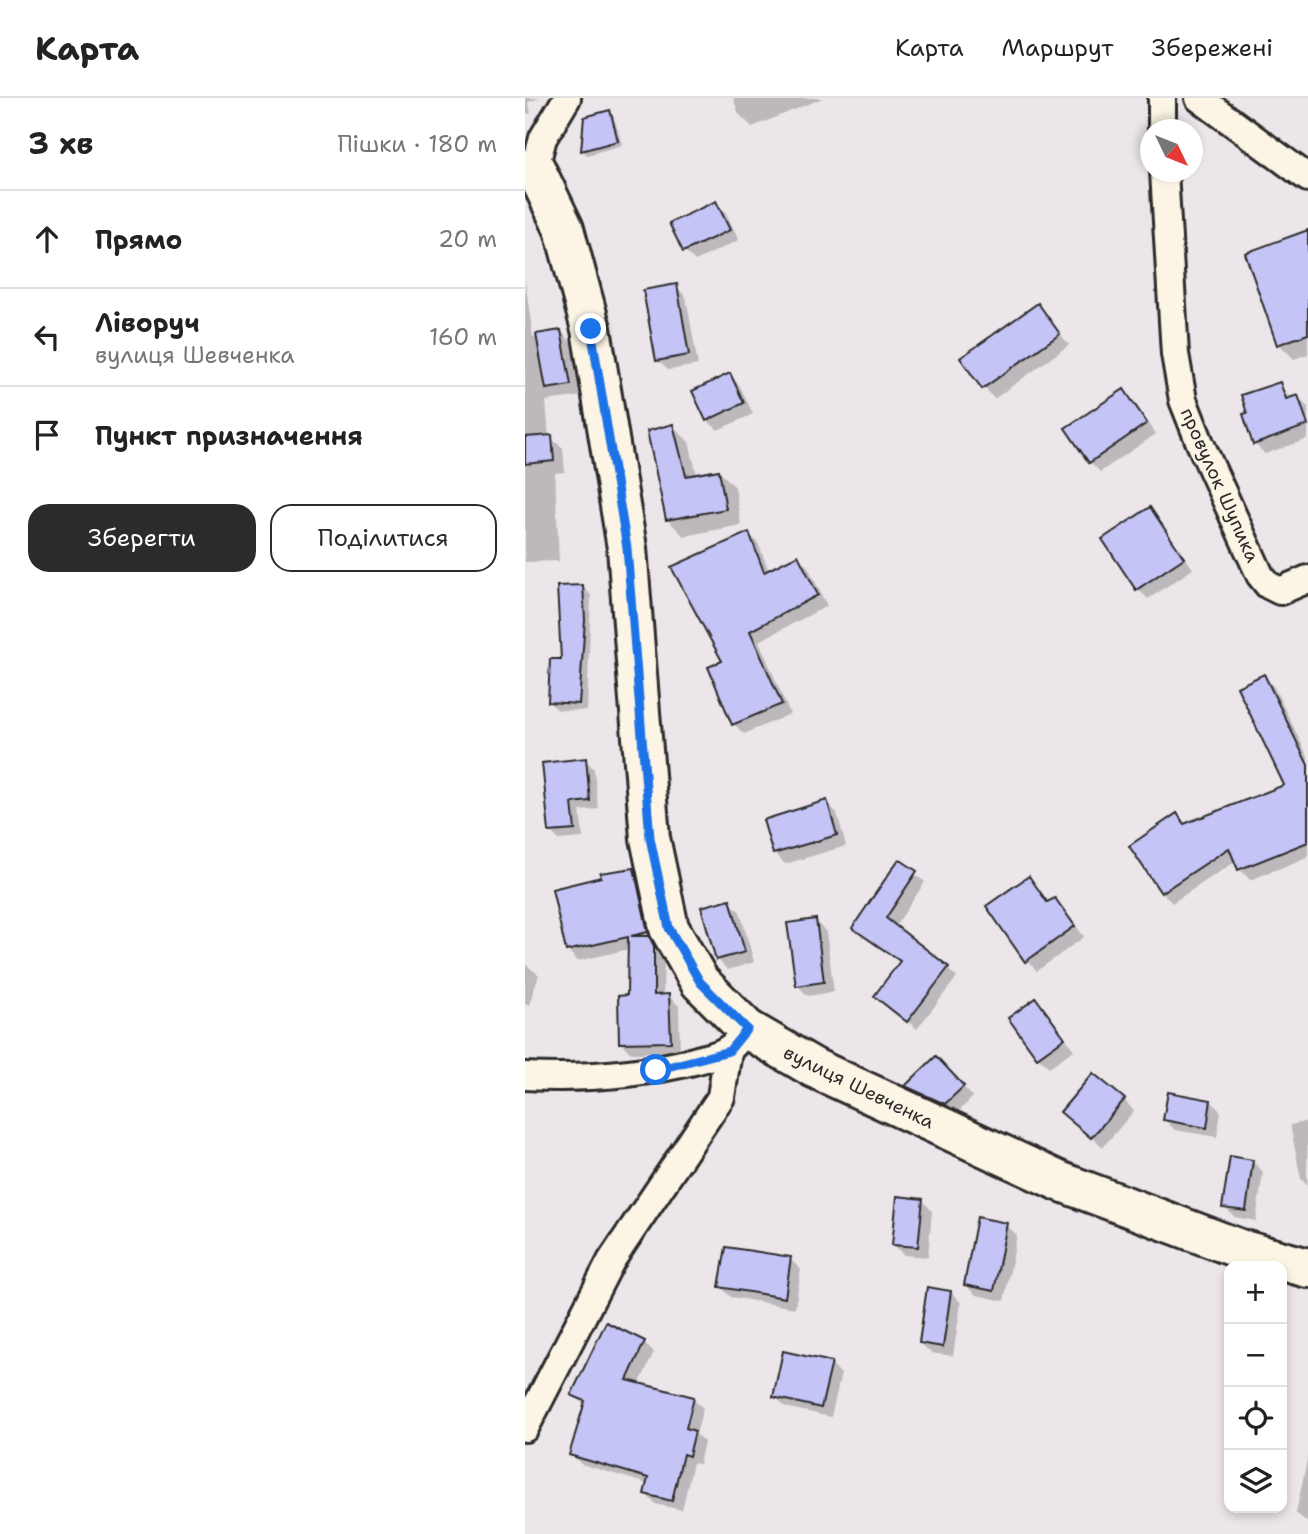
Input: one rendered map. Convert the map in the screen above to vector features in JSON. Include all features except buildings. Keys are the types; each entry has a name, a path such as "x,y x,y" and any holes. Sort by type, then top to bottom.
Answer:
{"street":[{"name":"вулиця Шевченка","path":"567,98 543,138 530,168 565,229 591,329 627,548 650,838 669,928 700,982 738,1040 814,1068 1059,1181 1240,1249 1308,1268"},
{"path":"1162,98 1162,119"},
{"path":"1199,98 1308,178"},
{"name":"провулок Шупика","path":"1165,182 1175,354 1183,400 1260,575 1268,585 1280,591 1308,579"},
{"path":"525,1076 570,1078 656,1070 738,1040"},
{"path":"525,1428 611,1261 720,1097 738,1040"}],"route":[{"path":"591,329 627,548 650,838 669,928 700,982 747,1029 729,1051 656,1070"}]}
